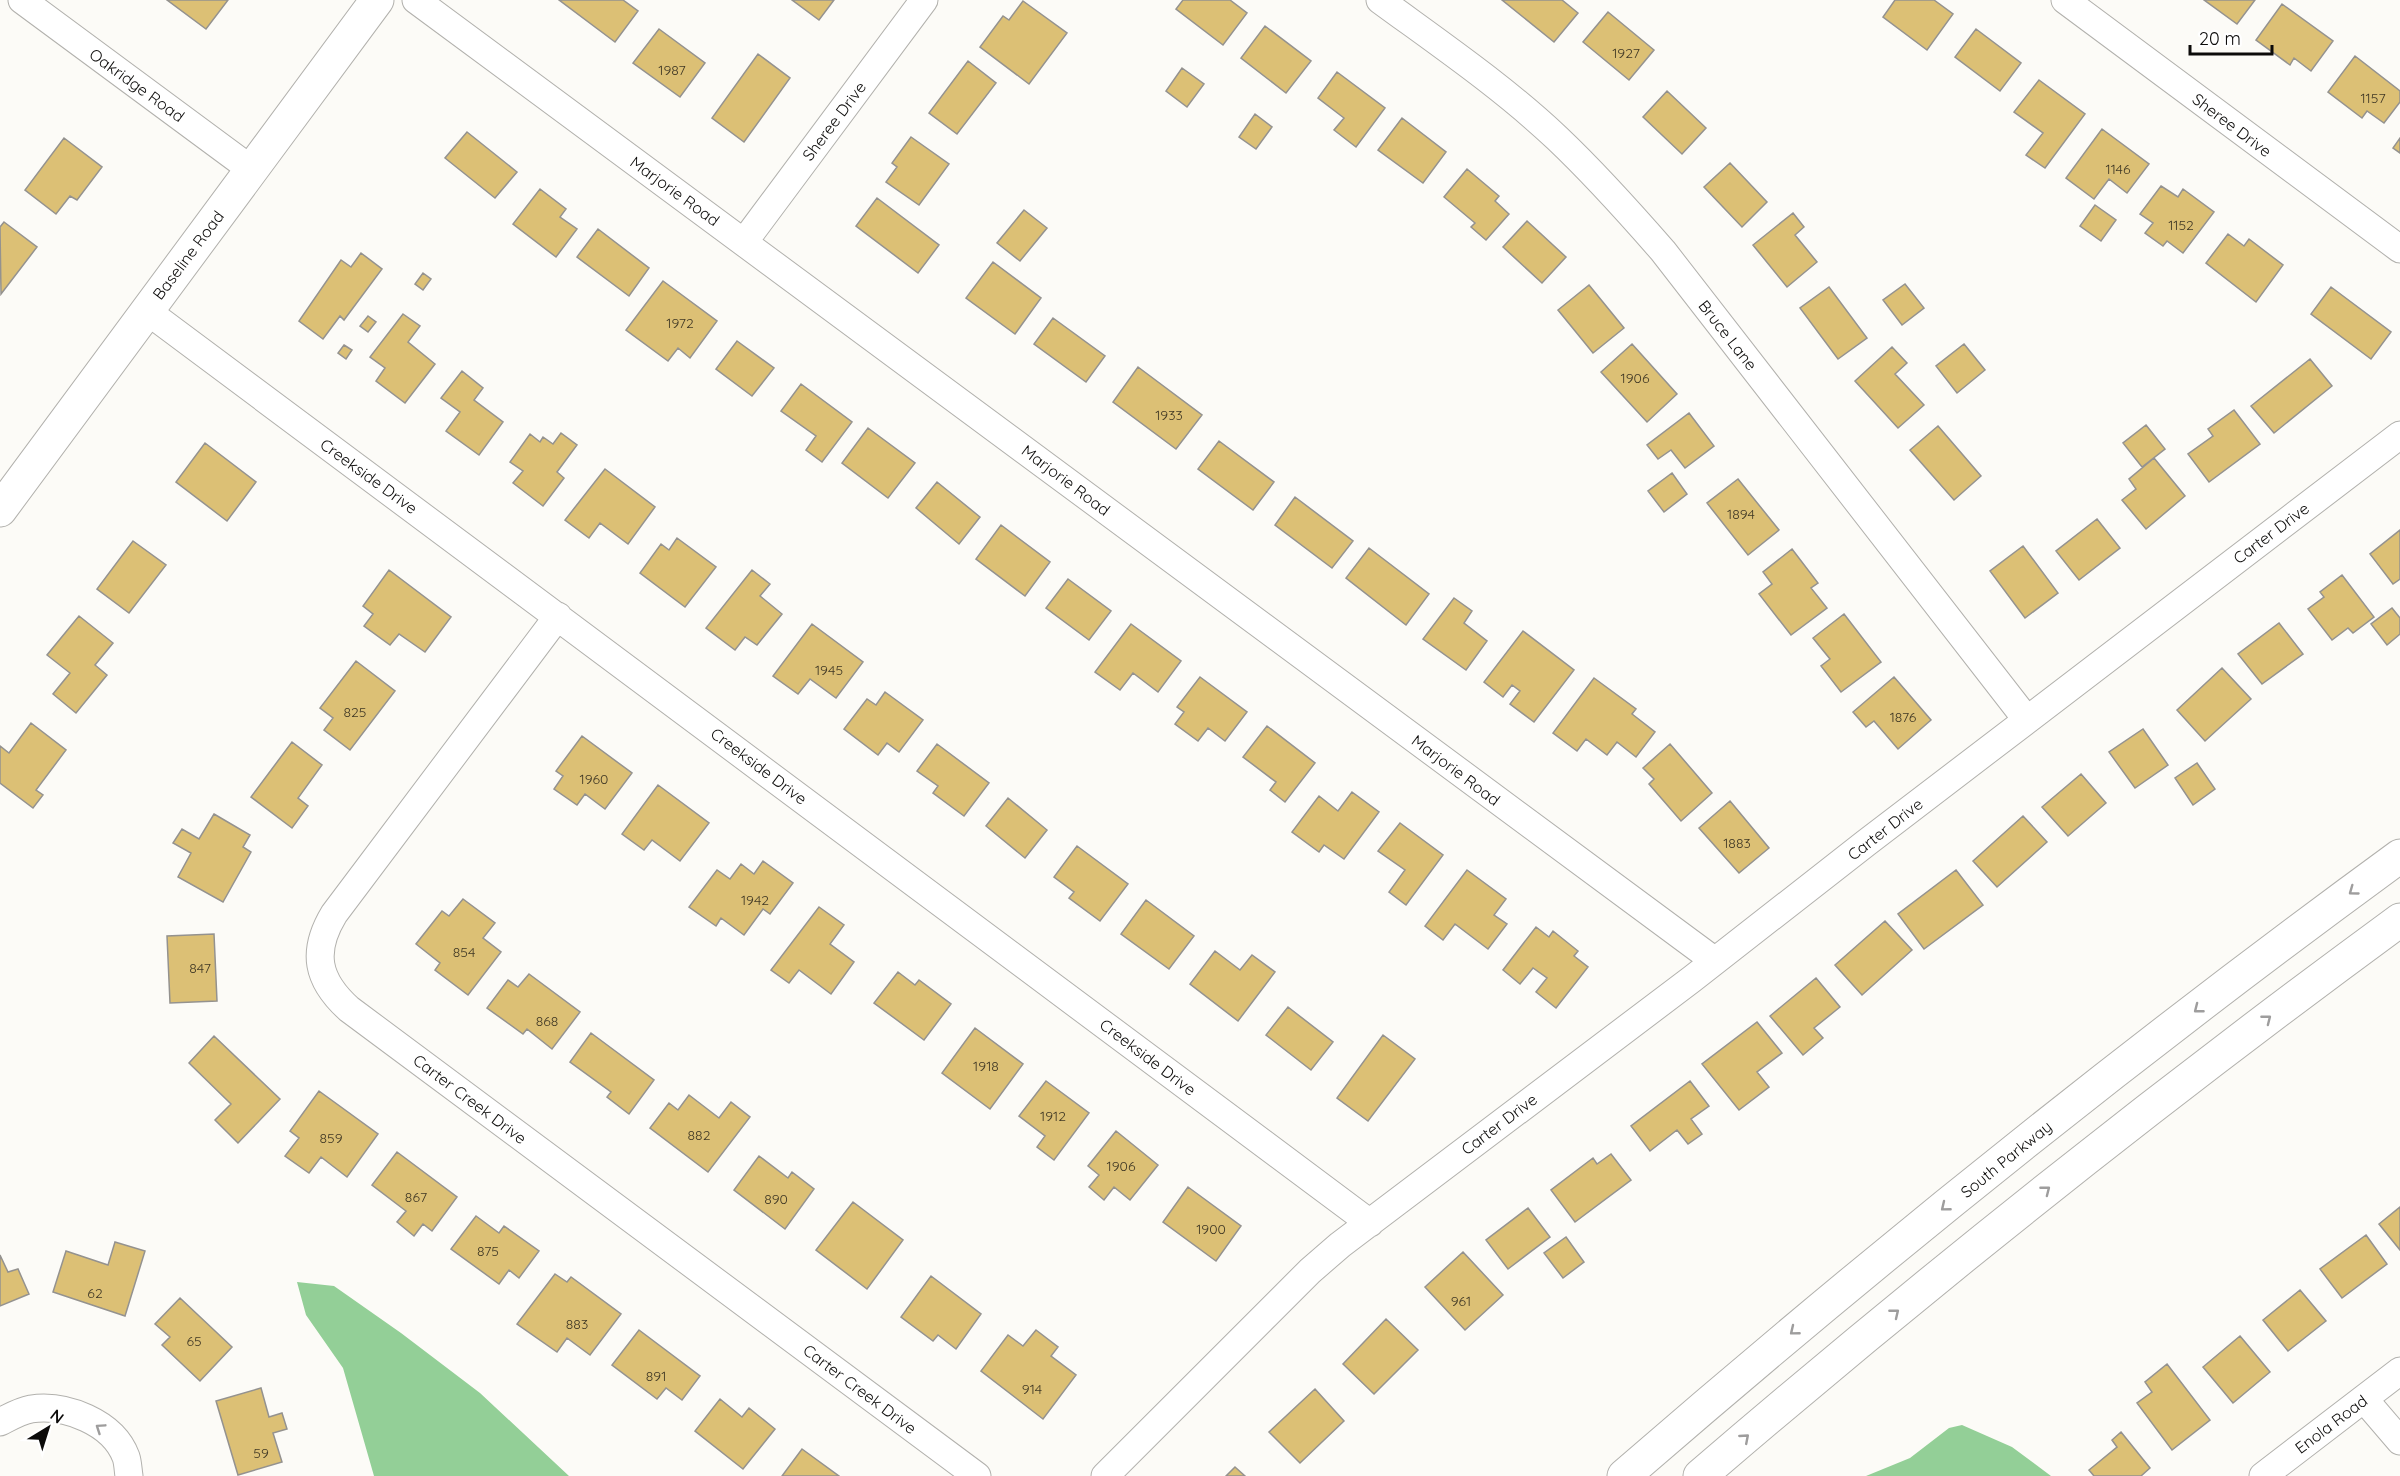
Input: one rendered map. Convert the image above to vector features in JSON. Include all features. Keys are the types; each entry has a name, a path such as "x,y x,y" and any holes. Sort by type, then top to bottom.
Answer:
{"main road":[{"name":"Baseline Road","path":"0,510 377,0"},
{"name":"South Parkway","path":"1624,1476 1778,1344 2004,1159 2310,922 2400,856"},
{"path":"1700,1476 2026,1206 2308,988 2400,920"}],"street":[{"name":"Oakridge Road","path":"22,0 252,170"},
{"name":"Marjorie Road","path":"416,0 1715,961"},
{"name":"Sheree Drive","path":"744,242 924,0"},
{"name":"Bruce Lane","path":"1380,0 1502,91 1556,137 1613,194 1664,251 2027,720"},
{"name":"Sheree Drive","path":"2065,0 2400,249"},
{"name":"Creekside Drive","path":"147,311 1370,1223"},
{"name":"Carter Drive","path":"1370,1223 2400,435"},
{"name":"Carter Creek Drive","path":"558,616 334,914 327,926 321,952 320,968 326,984 359,1016 977,1476"},
{"path":"1105,1476 1310,1271 1370,1223"},
{"name":"Enola Road","path":"2263,1476 2400,1371"},
{"path":"2364,1399 2400,1441"},
{"path":"0,1422 28,1410 54,1407 76,1414 101,1427 114,1438 126,1457 129,1476"}],"green space":[{"path":"297,1282 334,1286 401,1333 480,1393 569,1476 374,1476 343,1368 306,1315"},
{"path":"1962,1425 2012,1447 2051,1476 1866,1476 1910,1458 1949,1428"}],"building":[{"path":"167,0 228,0 206,29"},
{"path":"559,0 623,0 638,11 615,42"},
{"path":"792,0 834,0 819,20"},
{"path":"1183,0 1230,0 1247,13 1223,45 1176,9"},
{"path":"1502,0 1562,0 1578,13 1554,42"},
{"path":"1895,0 1934,0 1953,14 1927,50 1883,17"},
{"path":"2204,0 2255,0 2237,24"},
{"path":"1023,1 1067,33 1029,84 980,47 1003,16 1009,20"},
{"path":"2282,4 2333,41 2311,71 2294,58 2290,65 2256,40"},
{"path":"1608,12 1654,50 1629,80 1583,42"},
{"path":"1265,26 1311,61 1286,93 1241,58"},
{"path":"659,29 705,63 680,97 633,63"},
{"path":"1976,29 2021,63 2000,91 1955,57"},
{"path":"758,54 790,78 744,142 712,118"},
{"path":"2355,56 2400,91 2400,102 2384,123 2367,111 2362,118 2328,92"},
{"path":"968,61 996,83 957,134 929,113"},
{"path":"1182,68 1204,84 1187,107 1166,91"},
{"path":"1337,72 1385,108 1356,147 1334,130 1344,118 1318,98"},
{"path":"2039,80 2085,114 2045,168 2026,155 2043,133 2014,112"},
{"path":"1667,91 1706,128 1682,154 1643,117"},
{"path":"1255,114 1272,127 1256,149 1239,137"},
{"path":"1402,118 1446,152 1423,183 1378,150"},
{"path":"2102,129 2149,164 2127,193 2109,179 2094,199 2066,178"},
{"path":"467,132 517,172 495,198 445,158"},
{"path":"911,137 949,164 919,205 886,182 897,167 892,163"},
{"path":"64,138 102,167 77,200 70,196 56,214 25,190"},
{"path":"2400,138 2400,153 2393,148"},
{"path":"1730,163 1767,202 1742,227 1704,187"},
{"path":"1467,169 1499,196 1495,201 1509,214 1486,240 1471,227 1475,223 1444,197"},
{"path":"2161,186 2178,197 2183,189 2214,212 2183,253 2167,241 2163,246 2145,233 2153,223 2140,214"},
{"path":"540,189 566,209 560,217 577,229 556,257 513,224"},
{"path":"877,198 939,245 918,273 856,226"},
{"path":"2095,205 2116,220 2101,241 2080,226"},
{"path":"1024,210 1047,228 1020,261 997,243"},
{"path":"1793,213 1804,227 1795,235 1817,262 1787,287 1753,245"},
{"path":"1527,221 1566,257 1542,283 1503,247"},
{"path":"4,222 37,247 1,294 0,227"},
{"path":"598,229 649,268 629,296 577,257"},
{"path":"2228,234 2244,246 2249,239 2283,265 2256,302 2206,263"},
{"path":"361,253 382,269 344,320 340,316 323,339 299,321 341,260 351,267"},
{"path":"993,262 1041,298 1015,334 966,298"},
{"path":"423,273 431,279 423,290 415,284"},
{"path":"663,281 717,321 690,358 678,348 668,361 626,330"},
{"path":"1905,284 1924,308 1902,325 1883,300"},
{"path":"1589,285 1624,328 1593,353 1558,310"},
{"path":"1829,287 1867,338 1838,359 1800,308"},
{"path":"2331,287 2391,332 2371,359 2311,314"},
{"path":"403,314 420,326 408,342 435,364 405,403 376,381 385,368 370,357"},
{"path":"368,316 376,322 368,332 360,326"},
{"path":"1053,318 1105,356 1086,382 1034,344"},
{"path":"737,341 774,368 752,396 716,369"},
{"path":"1632,344 1677,394 1647,422 1601,372"},
{"path":"1964,344 1985,370 1957,393 1936,366"},
{"path":"344,345 352,350 346,359 338,353"},
{"path":"1892,347 1907,363 1895,374 1924,405 1898,428 1855,381"},
{"path":"2310,359 2332,386 2274,433 2251,406"},
{"path":"1138,367 1202,415 1176,449 1113,402"},
{"path":"462,371 483,388 474,400 503,422 479,455 446,431 460,412 441,398"},
{"path":"801,384 852,422 822,462 806,450 816,436 781,411"},
{"path":"2234,410 2260,444 2209,482 2188,454 2213,436 2208,429"},
{"path":"1689,413 1714,446 1685,468 1671,450 1658,459 1647,445"},
{"path":"2146,425 2165,449 2142,467 2123,443"},
{"path":"1938,426 1981,476 1954,500 1910,450"},
{"path":"868,428 915,463 888,498 842,463"},
{"path":"561,433 577,445 557,472 564,478 543,506 513,483 523,471 510,462 530,434 540,442 543,437 553,444"},
{"path":"1219,441 1274,482 1253,510 1198,469"},
{"path":"205,443 256,482 227,521 176,482"},
{"path":"2154,458 2185,496 2146,529 2122,500 2136,489 2129,479"},
{"path":"605,469 655,507 628,544 600,523 589,538 565,520"},
{"path":"1672,473 1687,494 1664,512 1648,491"},
{"path":"1738,479 1779,530 1748,555 1707,503"},
{"path":"937,482 980,517 959,544 916,508"},
{"path":"1295,497 1353,541 1332,568 1275,525"},
{"path":"2097,519 2120,548 2079,580 2056,551"},
{"path":"1001,525 1050,562 1025,596 976,559"},
{"path":"2400,530 2400,579 2393,584 2370,554"},
{"path":"677,538 716,567 685,607 640,573 661,544 669,550"},
{"path":"133,541 166,565 129,613 97,589"},
{"path":"2023,546 2058,593 2025,618 1990,571"},
{"path":"1369,548 1429,594 1406,625 1346,578"},
{"path":"1792,549 1818,583 1811,588 1827,608 1791,635 1759,594 1772,584 1763,572"},
{"path":"389,570 451,617 425,652 399,634 390,645 364,626 373,614 363,606"},
{"path":"752,570 770,584 760,596 782,614 757,645 745,637 735,650 706,628"},
{"path":"2342,575 2374,617 2353,633 2348,628 2332,640 2308,609 2324,597 2320,592"},
{"path":"1068,579 1111,611 1089,640 1046,608"},
{"path":"1454,598 1472,611 1464,623 1487,641 1466,670 1423,639"},
{"path":"2392,608 2400,618 2400,634 2387,645 2371,624"},
{"path":"1844,614 1881,662 1841,692 1821,666 1830,659 1813,638"},
{"path":"79,616 113,643 95,665 107,675 76,713 53,694 70,673 47,655"},
{"path":"2279,623 2303,654 2262,684 2238,654"},
{"path":"812,624 863,662 836,698 810,679 798,694 773,676"},
{"path":"1131,624 1181,661 1158,692 1133,673 1120,690 1095,672"},
{"path":"1523,631 1574,670 1534,722 1510,704 1520,691 1512,685 1503,697 1484,682"},
{"path":"356,661 395,691 350,750 324,730 333,718 320,708"},
{"path":"2222,668 2251,699 2205,741 2177,710"},
{"path":"1200,677 1247,712 1225,741 1208,728 1198,741 1175,724 1184,712 1177,707"},
{"path":"1894,677 1931,720 1898,749 1874,721 1866,727 1853,712"},
{"path":"1594,678 1636,709 1632,714 1655,732 1636,757 1617,742 1607,755 1586,739 1577,751 1553,733"},
{"path":"885,692 923,720 899,752 887,743 878,755 844,729 867,699 876,705"},
{"path":"31,723 66,750 36,790 43,795 33,808 0,783 0,746 9,753"},
{"path":"1267,726 1315,763 1285,802 1270,790 1276,782 1243,757"},
{"path":"2143,729 2168,765 2135,788 2109,752"},
{"path":"582,736 632,773 605,809 585,794 577,805 554,789 563,776 556,771"},
{"path":"292,742 322,765 298,798 308,806 292,828 251,797"},
{"path":"937,744 989,783 964,816 933,793 938,786 917,771"},
{"path":"1670,744 1712,793 1681,821 1649,784 1654,779 1643,768"},
{"path":"2197,763 2215,789 2193,805 2175,778"},
{"path":"2081,774 2106,803 2068,836 2042,807"},
{"path":"658,785 709,823 680,861 652,840 644,850 622,834"},
{"path":"1352,792 1379,812 1344,859 1324,845 1319,852 1292,832 1319,796 1338,811"},
{"path":"1008,798 1047,830 1025,858 986,826"},
{"path":"1730,801 1769,848 1739,873 1699,828"},
{"path":"214,814 250,835 243,847 251,852 223,902 178,877 191,853 173,843 182,829 199,839"},
{"path":"2023,816 2047,842 1997,887 1973,861"},
{"path":"1400,823 1443,855 1406,905 1389,892 1405,870 1378,851"},
{"path":"1077,846 1128,884 1100,921 1069,898 1074,892 1054,877"},
{"path":"763,861 793,883 770,914 763,909 744,935 721,918 716,926 689,907 717,870 730,879 741,864 754,874"},
{"path":"1467,870 1506,899 1494,915 1507,924 1488,949 1455,924 1443,940 1425,926"},
{"path":"1956,870 1983,905 1924,949 1898,914"},
{"path":"463,899 495,923 483,938 501,952 468,995 435,970 440,963 416,944 442,911 449,916"},
{"path":"1146,900 1194,936 1169,969 1121,934"},
{"path":"819,907 844,925 830,944 854,962 831,994 799,970 789,983 771,970"},
{"path":"1885,921 1912,950 1862,995 1835,965"},
{"path":"1536,927 1549,937 1553,931 1578,951 1574,956 1588,967 1556,1008 1536,992 1547,978 1533,968 1520,984 1503,970"},
{"path":"214,934 217,1001 170,1003 167,936"},
{"path":"1215,951 1240,970 1252,955 1275,972 1238,1021 1190,984"},
{"path":"898,972 915,985 919,980 951,1004 924,1040 874,1003"},
{"path":"529,974 580,1012 552,1049 527,1029 523,1034 487,1008 508,980 518,987"},
{"path":"1816,978 1840,1007 1814,1028 1823,1038 1803,1055 1770,1016"},
{"path":"1288,1007 1333,1042 1311,1070 1266,1035"},
{"path":"1757,1022 1782,1053 1757,1072 1769,1087 1739,1110 1702,1064"},
{"path":"975,1028 1023,1064 990,1109 942,1073"},
{"path":"591,1033 654,1080 629,1114 607,1097 611,1092 570,1062"},
{"path":"1383,1035 1415,1059 1368,1121 1337,1098"},
{"path":"214,1036 280,1099 238,1143 215,1120 231,1104 189,1063"},
{"path":"1046,1081 1089,1113 1054,1160 1037,1147 1045,1136 1019,1116"},
{"path":"1690,1081 1709,1106 1691,1119 1702,1134 1688,1144 1677,1130 1650,1151 1631,1126"},
{"path":"319,1091 378,1134 347,1177 321,1157 309,1173 285,1156 299,1138 290,1131"},
{"path":"689,1095 719,1118 731,1102 750,1117 708,1172 650,1128 669,1103 678,1110"},
{"path":"1116,1131 1158,1165 1130,1200 1114,1187 1104,1200 1089,1187 1099,1175 1088,1166"},
{"path":"397,1152 457,1197 432,1231 423,1224 414,1236 397,1222 406,1211 372,1185"},
{"path":"1611,1154 1631,1180 1575,1222 1551,1190 1593,1158 1597,1164"},
{"path":"759,1156 788,1178 792,1172 814,1189 785,1229 734,1190"},
{"path":"1188,1187 1241,1226 1216,1261 1163,1222"},
{"path":"853,1202 903,1240 867,1289 816,1250"},
{"path":"2400,1207 2400,1250 2379,1224"},
{"path":"1528,1208 1550,1237 1508,1269 1486,1240"},
{"path":"476,1216 499,1233 504,1226 539,1251 519,1278 509,1270 499,1284 451,1249"},
{"path":"2366,1235 2387,1264 2342,1298 2320,1269"},
{"path":"1566,1237 1584,1262 1563,1278 1544,1253"},
{"path":"115,1242 145,1251 125,1316 53,1292 66,1251 108,1265"},
{"path":"1463,1252 1503,1295 1465,1330 1425,1287"},
{"path":"0,1255 8,1272 18,1269 29,1294 0,1306"},
{"path":"555,1274 567,1282 571,1277 621,1314 590,1355 567,1338 557,1352 517,1324"},
{"path":"931,1276 981,1314 956,1349 938,1335 933,1341 901,1317"},
{"path":"2300,1290 2326,1321 2288,1351 2263,1320"},
{"path":"180,1298 232,1347 200,1381 162,1345 170,1337 155,1324"},
{"path":"1386,1319 1418,1350 1374,1394 1343,1364"},
{"path":"639,1330 700,1376 682,1400 666,1388 657,1399 612,1365"},
{"path":"1036,1330 1058,1347 1051,1356 1076,1375 1043,1419 981,1371 1008,1335 1023,1346"},
{"path":"2240,1336 2270,1372 2233,1403 2203,1367"},
{"path":"2167,1364 2210,1420 2172,1450 2137,1403 2152,1392 2145,1382"},
{"path":"261,1388 269,1417 282,1413 287,1429 273,1433 282,1462 238,1475 216,1401"},
{"path":"1315,1389 1344,1421 1300,1463 1269,1432"},
{"path":"720,1399 742,1417 749,1408 775,1429 743,1469 695,1431"},
{"path":"2121,1432 2150,1468 2141,1476 2094,1476 2089,1470 2117,1447 2112,1440"},
{"path":"802,1449 839,1476 782,1476"},
{"path":"1235,1467 1245,1476 1226,1476"}]}
